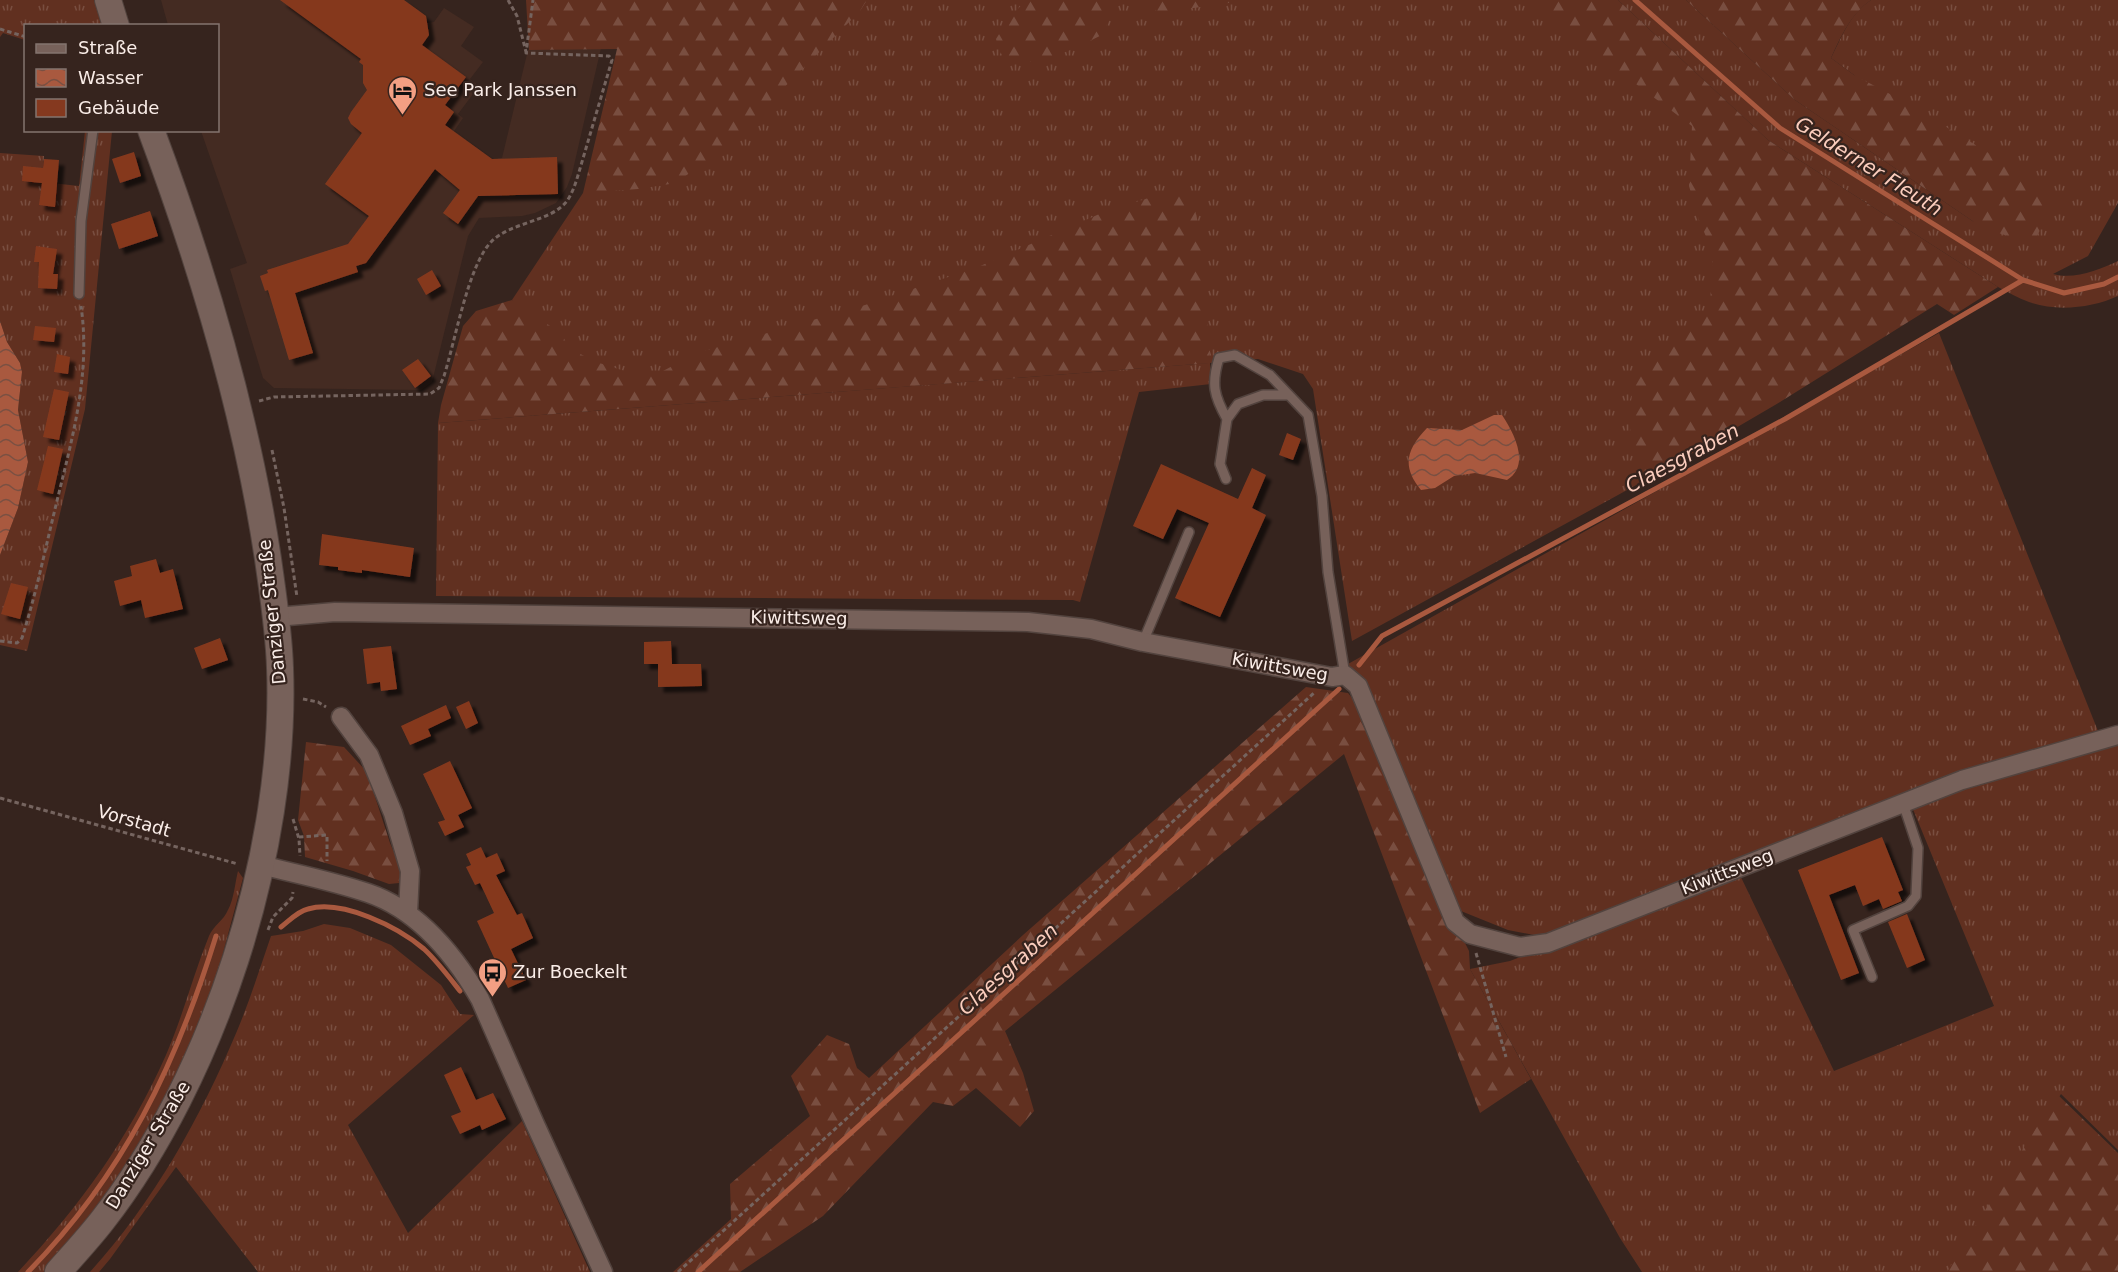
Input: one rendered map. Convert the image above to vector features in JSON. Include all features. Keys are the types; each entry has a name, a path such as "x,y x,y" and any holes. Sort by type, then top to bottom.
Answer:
{"street":[{"path":"108,0 115,24"},
{"name":"Danziger Straße","path":"58,1272 102,1221 131,1179 188,1081 231,972 261,865 277,765 280,668 276,616 250,460 232,385 191,246 152,132"},
{"name":"Kiwittsweg","path":"276,616 335,612 1028,622 1091,629 1143,642 1338,676 1358,686 1455,922 1470,934 1520,947 1548,942 1962,780 2118,735"},
{"path":"341,717 369,755 393,813 410,871 408,913"},
{"path":"261,865 370,894 408,913 444,946 480,999 603,1272"}],"lane":[{"path":"79,294 81,221 93,132"},
{"path":"1227,419 1216,400 1214,376 1219,358 1235,355 1270,375 1308,415 1322,496 1338,676"},
{"path":"1226,479 1220,464 1227,419 1238,404 1263,395 1289,395"},
{"path":"1143,642 1189,532"},
{"path":"1872,977 1853,930 1908,906 1916,896 1918,848 1903,803"}],"path":[{"path":"508,0 517,16 526,53"},
{"path":"526,53 533,0"},
{"path":"0,29 24,35"},
{"path":"259,401 290,397 419,396 430,394 439,388 473,275 481,256 491,242 501,234 552,212 565,203 573,190 612,60 609,56 526,53"},
{"path":"0,641 17,643 22,638 79,409 85,352 79,294"},
{"path":"678,1272 1338,676"},
{"path":"303,699 318,702 341,717"},
{"name":"Vorstadt","path":"0,798 232,863 261,865"},
{"path":"299,837 327,835 327,861"},
{"path":"1470,934 1506,1057"}],"shaded area":[{"path":"161,0 349,0 406,19 415,8 426,16 427,23 434,22 444,8 474,27 461,46 483,62 470,79 479,86 458,114 463,118 454,131 492,159 502,158 528,50 601,48 567,187 556,203 535,213 522,216 479,218 468,236 432,382 421,390 274,388 263,378 230,269 247,263 201,132 219,132 219,24 168,24"}],"green space":[{"path":"0,0 96,0 104,24 24,24 24,40 3,33 0,37"},
{"path":"526,0 867,0 860,11 726,146 676,183 638,189 583,193 617,49 529,50"},
{"path":"813,0 1588,0 1872,260 1669,467 1352,641 1313,389 1303,374 1258,359 1210,363 1211,384 1139,392 1080,602 1073,600 436,596 438,423 1209,363 586,388 512,300 583,193 726,99"},
{"path":"1026,0 1123,0 1111,10 1104,34 1051,57 1036,61 1009,60 1000,52 996,39 1008,20"},
{"path":"1143,0 1249,0 1159,13"},
{"path":"1527,0 1618,0 1768,140 1998,287 1954,315 1937,304 1775,405 1669,467 1644,463 1634,454 1629,422 1633,384 1640,363 1692,330 1710,304 1713,253 1699,220 1689,186 1692,126 1537,10"},
{"path":"1618,0 1686,0 1795,100 1974,222 1854,75 1831,58 1847,26 1857,12 1871,0 2118,0 2118,203 2088,256 2053,274 2078,275 2095,271 2118,261 2118,296 2086,306 2062,308 2029,302 1998,287 1768,140"},
{"path":"1686,0 1871,0 1852,19 1831,58 1854,75 1907,103 2045,190 2055,200 2036,238 2012,237 1974,222 1795,100"},
{"path":"85,132 112,132 85,409 27,651 0,645 0,555 18,508 28,462 18,410 22,372 20,363 7,342 0,321 0,153 44,156 42,182 79,186"},
{"path":"1174,190 1186,195 1195,210 1201,236 1210,363 438,423 463,326 476,311 512,300 562,334 568,347 593,361 631,373 663,371 697,353 865,305 978,267 1104,212"},
{"path":"1939,333 2100,736 1544,937 1508,930 1451,907 1380,725 1348,664"},
{"path":"1306,687 1348,693 1369,719 1419,851 1469,951 1470,969 1531,1079 1480,1113 1344,754 1005,1031 1023,1073 1034,1111 1020,1127 976,1088 953,1106 933,1102 823,1216 740,1272 673,1272 731,1219 730,1184 810,1116 791,1076 827,1035 849,1044 857,1068 869,1078 1023,935"},
{"path":"2118,739 2118,1150 2061,1094 1949,1272 1642,1272 1620,1238 1470,969 1510,961 1738,871 1834,1071 1994,1006 1910,802"},
{"path":"306,742 344,747 367,772 390,843 405,878 399,883 389,884 305,857 304,836 298,820"},
{"path":"238,871 243,878 219,968 183,1066 132,1163 68,1247 45,1272 18,1272 82,1196 136,1115 166,1055 209,936 230,906"},
{"path":"324,924 350,928 391,945 441,985 460,1014 474,1015 348,1125 408,1233 522,1121 590,1272 258,1272 176,1167 110,1259 99,1272 90,1272 155,1188 191,1127 237,1031 271,936 303,931"},
{"path":"2057,1094 2118,1153 2118,1272 1947,1272"}],"water":[{"path":"0,321 7,342 20,363 22,372 18,410 28,462 18,508 0,555"},
{"path":"1494,415 1502,415 1515,440 1519,458 1514,474 1507,480 1475,473 1454,476 1435,488 1421,490 1411,473 1409,458 1415,443 1427,428 1462,430"}],"building":[{"path":"280,0 404,0 426,16 429,35 422,45 466,77 445,105 454,112 445,125 492,159 557,157 558,194 478,196 458,224 443,213 460,190 435,169 366,263 356,266 358,272 295,293 313,353 289,360 268,290 265,291 260,276 268,273 267,270 348,244 369,216 325,184 362,133 351,124 348,118 367,90 363,83 363,65 359,62 361,59"},
{"path":"134,152 141,176 120,183 112,159"},
{"path":"44,159 59,160 55,207 39,205 42,183 22,181 23,166 43,168"},
{"path":"150,211 158,236 119,249 111,224"},
{"path":"36,246 57,249 53,274 58,274 57,289 38,288 39,262 34,262"},
{"path":"432,270 441,286 426,295 417,279"},
{"path":"35,326 56,328 54,342 33,340"},
{"path":"57,354 70,357 68,374 54,372"},
{"path":"418,359 431,376 415,388 402,370"},
{"path":"54,389 69,392 59,440 43,437"},
{"path":"1287,433 1301,439 1293,460 1279,455"},
{"path":"48,446 63,449 53,494 37,490"},
{"path":"1161,464 1238,499 1252,468 1266,475 1252,508 1266,515 1220,617 1175,598 1209,523 1177,509 1163,539 1133,526"},
{"path":"322,534 414,548 410,577 362,570 362,573 338,570 338,567 319,565"},
{"path":"156,559 160,573 173,569 183,609 145,618 141,600 120,606 114,581 132,576 130,566"},
{"path":"11,583 28,587 20,619 1,614"},
{"path":"220,638 228,660 202,669 194,648"},
{"path":"671,641 672,664 701,664 702,686 658,687 658,664 644,664 644,642"},
{"path":"391,646 397,689 381,691 380,682 367,684 363,649"},
{"path":"469,701 478,723 466,729 456,707"},
{"path":"446,705 451,718 428,729 431,736 410,745 401,726"},
{"path":"450,761 472,808 458,815 464,827 445,836 438,822 445,820 423,774"},
{"path":"1882,837 1903,890 1898,892 1902,901 1883,909 1879,899 1863,906 1855,885 1829,895 1859,973 1841,980 1798,870"},
{"path":"481,847 486,858 497,853 505,871 496,875 517,915 522,913 533,938 511,949 526,980 508,988 477,921 494,913 480,883 475,885 466,867 471,865 466,854"},
{"path":"1907,914 1925,960 1907,968 1888,922"},
{"path":"461,1067 476,1100 493,1093 506,1119 482,1130 480,1125 460,1134 451,1116 461,1112 444,1075"}],"waterway":[{"name":"Gelderner Fleuth","path":"1635,0 1780,128 2023,280 2064,293 2104,284 2118,277"},
{"name":"Claesgraben","path":"1359,665 1382,636 1785,419 2023,280"},
{"name":"Claesgraben","path":"698,1272 1339,689"},
{"path":"281,927 294,916 308,909 322,907 353,911 400,932 424,949 460,991"},
{"path":"28,1272 62,1235 92,1196 119,1157 143,1116 183,1029 216,936"}],"place":[{"name":"See Park Janssen","path":"403,116"},
{"name":"Zur Boeckelt","path":"492,998"}]}
